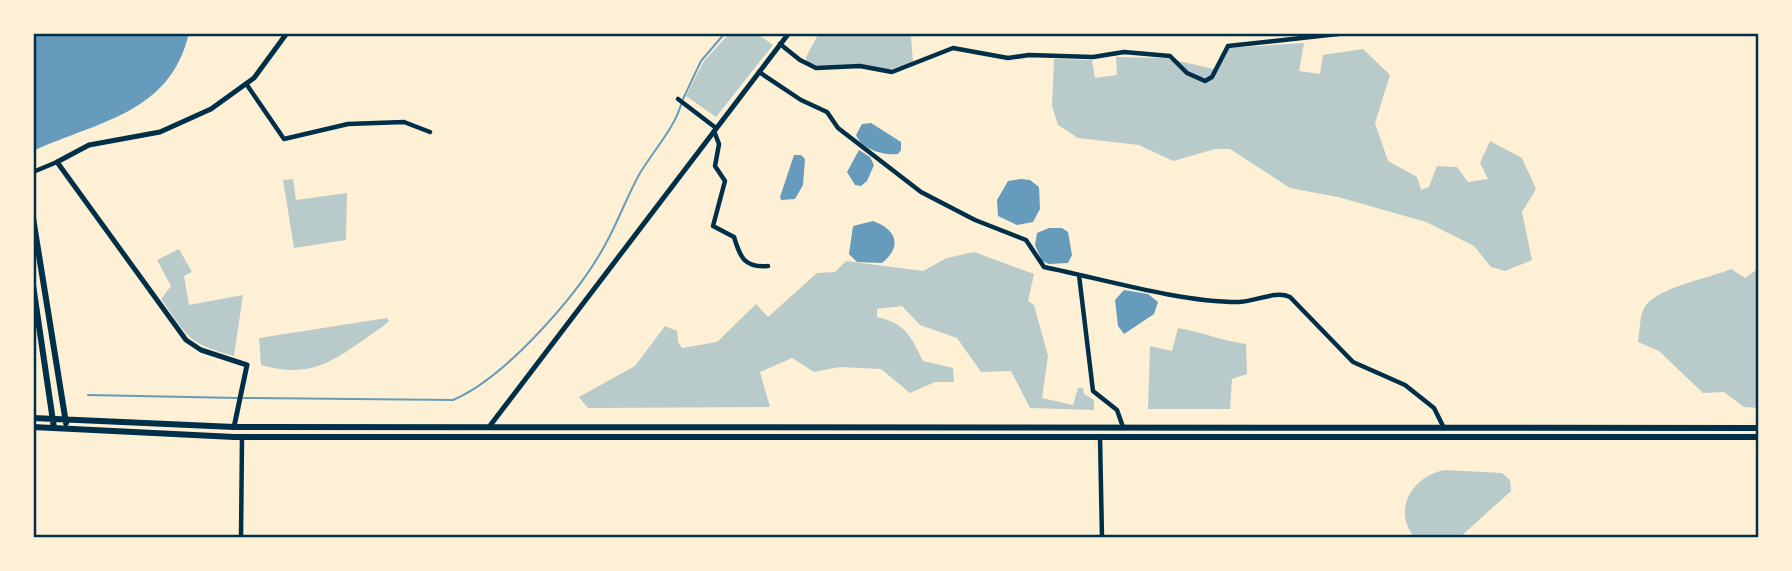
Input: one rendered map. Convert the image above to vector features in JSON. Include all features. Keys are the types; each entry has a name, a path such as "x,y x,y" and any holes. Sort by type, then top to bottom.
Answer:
{"main road":[{"path":"33,218 67,429"},
{"path":"33,285 54,428"},
{"path":"33,418 234,427 1759,428"},
{"path":"33,427 242,437 1759,437"}],"street":[{"path":"33,172 99,142 166,130 211,109 247,85 287,33"},
{"path":"489,427 789,33"},
{"path":"780,44 800,60 816,68 860,66 892,72 953,48 1007,58 1029,55 1093,57 1124,52 1160,55 1178,60 1187,73 1205,81 1212,77 1228,46 1347,33"},
{"path":"759,72 800,100 827,112 838,128 922,192 975,220 1022,238 1044,267 1234,302 1255,301 1283,294 1292,298 1355,364 1401,383 1431,405 1444,428"},
{"path":"247,85 284,139 348,124 404,122 430,132"},
{"path":"678,99 715,129 719,142 715,166 725,181 712,226 734,237 737,254 743,261 755,266 768,266"},
{"path":"57,162 186,340 201,350 247,365 234,427"},
{"path":"1079,274 1093,391 1117,410 1123,427"},
{"path":"1100,436 1102,538"},
{"path":"241,538 242,437"}],"shaded area":[{"path":"730,33 756,33 773,45 716,117 686,96 704,61"},
{"path":"819,33 929,33 911,37 913,62 889,70 863,65 822,67 807,63 806,57"},
{"path":"1304,43 1299,71 1320,74 1323,55 1363,49 1390,75 1375,123 1388,161 1417,177 1421,190 1429,187 1437,166 1457,167 1468,182 1488,179 1480,163 1490,141 1522,158 1536,189 1522,212 1532,260 1505,271 1491,267 1474,246 1426,222 1338,197 1290,188 1230,149 1215,149 1173,161 1139,145 1078,138 1058,125 1052,106 1054,59 1092,60 1095,78 1117,75 1116,57 1166,58 1218,70 1229,48"},
{"path":"293,179 296,200 347,193 346,240 294,248 283,180"},
{"path":"179,249 192,272 184,276 189,305 243,295 234,356 207,347 190,337 161,299 171,286 157,260"},
{"path":"974,252 1034,274 1028,301 1034,305 1048,356 1042,398 1073,405 1078,388 1083,388 1084,394 1094,400 1094,410 1030,408 1011,371 981,372 957,338 920,325 902,306 877,309 877,317 901,327 915,344 923,361 953,368 954,382 935,382 910,393 881,369 840,367 814,372 792,358 760,372 770,407 588,408 579,397 635,366 665,326 677,331 678,342 682,348 717,342 756,304 768,317 817,273 835,272 846,261 923,271 947,258"},
{"path":"1759,268 1759,408 1744,407 1724,392 1703,393 1659,351 1638,342 1642,313 1646,305 1662,293 1731,269 1745,278"},
{"path":"387,318 389,321 382,327 326,363 297,370 261,365 259,338"},
{"path":"1178,328 1246,344 1247,374 1232,379 1230,409 1148,409 1150,346 1172,351"},
{"path":"1445,470 1502,473 1510,480 1511,491 1459,538 1415,538 1405,517 1409,496 1423,479"}],"water":[{"path":"33,33 189,33 180,60 166,81 148,98 106,122 33,151"},
{"path":"871,123 901,142 898,154 874,150 859,140 856,135 862,124"},
{"path":"859,150 870,157 874,165 867,181 861,186 855,185 847,172"},
{"path":"794,155 801,155 805,159 803,185 795,199 781,200 780,197"},
{"path":"1030,180 1039,187 1040,209 1033,222 1017,225 998,216 997,200 1008,181"},
{"path":"873,221 891,233 894,239 893,250 882,263 857,262 849,254 853,226"},
{"path":"1049,228 1062,228 1068,232 1072,255 1068,263 1049,264 1042,261 1035,245 1037,233"},
{"path":"1124,290 1148,294 1158,302 1154,314 1124,334 1118,326 1115,300"}],"waterway":[{"path":"683,99 701,61 725,33"},
{"path":"244,398 453,400 473,389 517,354 577,287 605,245 640,173 668,131 681,105"},
{"path":"88,395 238,398"}]}
